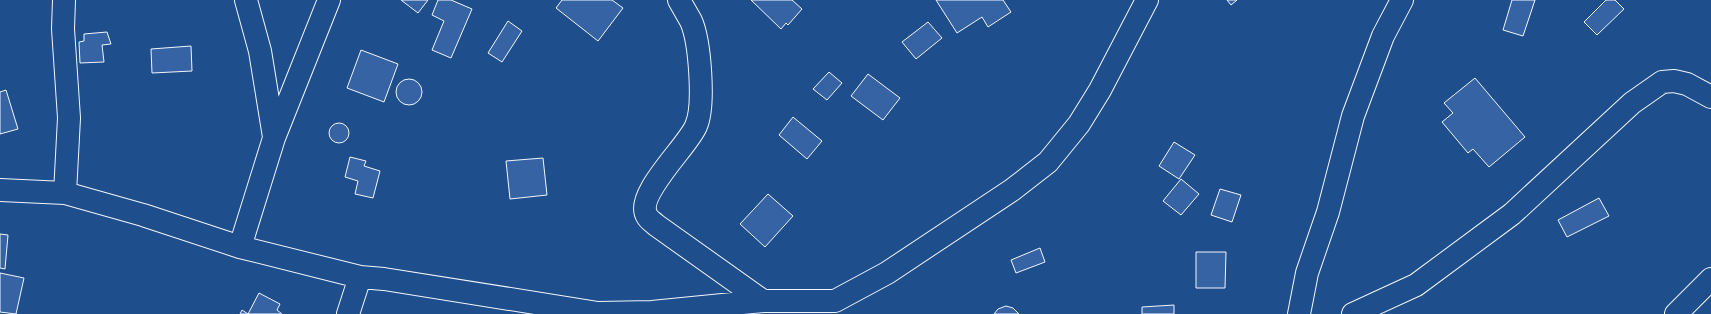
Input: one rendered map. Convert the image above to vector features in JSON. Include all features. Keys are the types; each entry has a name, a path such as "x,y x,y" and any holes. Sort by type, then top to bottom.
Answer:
{"street":[{"path":"64,0 64,29 69,118 65,193"},
{"path":"246,0 260,51 274,138"},
{"path":"240,247 274,138 329,0"},
{"path":"679,0 691,22 698,58 701,94 696,126 652,188 645,206 647,216 656,225 763,301"},
{"path":"0,190 65,193 143,215 240,247 360,277 384,279 598,313 652,312 763,301 838,307 1012,190 1048,162 1079,124 1100,90 1147,0"},
{"path":"1299,314 1308,273 1328,212 1353,116 1383,36 1402,0"},
{"path":"1353,314 1416,285 1512,214 1632,103 1662,82 1674,81 1687,84 1711,98"},
{"path":"348,314 360,277"},
{"path":"1676,314 1711,280"}],"building":[{"path":"401,0 428,0 418,13"},
{"path":"438,0 451,0 472,9 451,58 432,50 444,21 432,15"},
{"path":"562,0 612,0 623,8 598,41 556,8"},
{"path":"751,0 792,0 802,9 788,25 786,23 781,29"},
{"path":"936,0 1003,0 1011,12 988,27 982,17 957,33"},
{"path":"1227,0 1237,0 1231,5"},
{"path":"1512,0 1535,0 1523,36 1503,30"},
{"path":"1606,0 1615,0 1624,9 1597,35 1584,22"},
{"path":"508,21 522,31 502,62 488,53"},
{"path":"928,22 942,38 916,59 902,42"},
{"path":"107,32 111,44 102,45 104,62 80,63 79,42 84,41 84,34"},
{"path":"191,46 192,71 152,73 151,49"},
{"path":"361,50 398,64 384,102 347,88"},
{"path":"829,72 842,83 827,100 813,89"},
{"path":"868,74 900,98 883,120 851,96"},
{"path":"1475,78 1525,137 1489,167 1473,149 1468,153 1442,122 1453,113 1444,103"},
{"path":"409,79 418,83 422,92 418,101 409,105 400,101 396,92 400,83"},
{"path":"6,90 18,129 0,134 0,92"},
{"path":"793,117 822,141 807,159 779,135"},
{"path":"339,123 346,126 349,133 346,140 339,143 332,140 329,133 332,126"},
{"path":"1174,142 1195,155 1179,179 1159,166"},
{"path":"350,157 366,161 364,166 380,171 373,198 355,194 358,181 345,177"},
{"path":"543,158 547,195 510,199 506,161"},
{"path":"1181,179 1199,194 1181,215 1163,201"},
{"path":"1220,189 1241,195 1232,222 1211,215"},
{"path":"768,194 793,216 765,247 740,224"},
{"path":"1599,198 1609,216 1567,237 1558,220"},
{"path":"0,234 8,235 5,269 0,268"},
{"path":"1040,248 1045,262 1016,273 1011,260"},
{"path":"1196,252 1226,252 1225,288 1196,288"},
{"path":"0,273 24,278 16,314 0,312"},
{"path":"259,293 280,304 277,310 282,314 248,314"},
{"path":"1174,305 1174,314 1142,314 1142,307"},
{"path":"1006,306 1013,308 1019,314 994,314 998,309"},
{"path":"242,310 248,314 240,314"}]}
